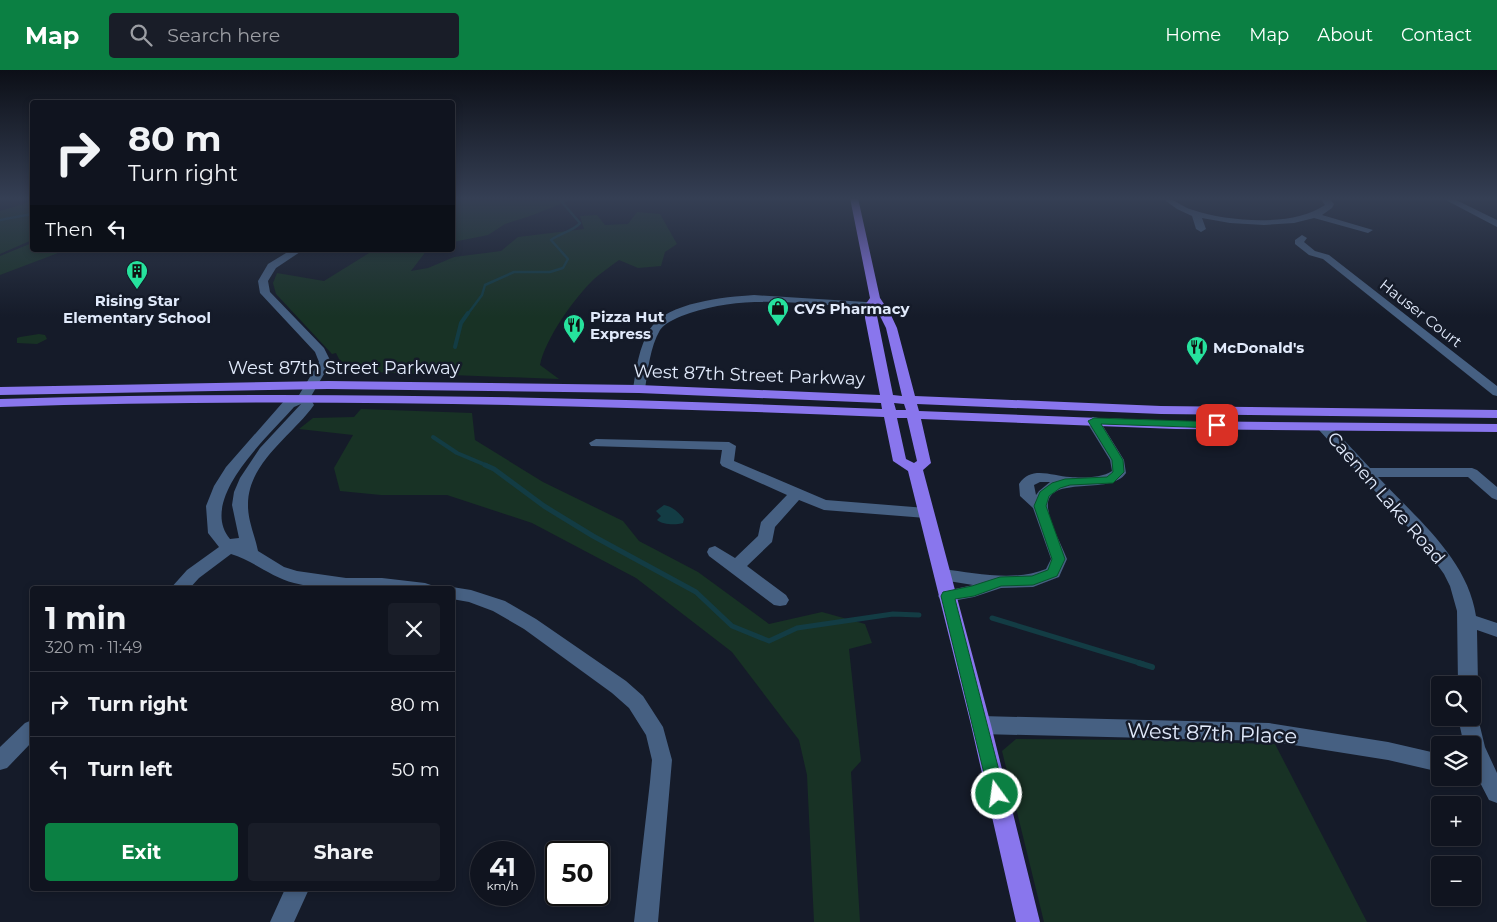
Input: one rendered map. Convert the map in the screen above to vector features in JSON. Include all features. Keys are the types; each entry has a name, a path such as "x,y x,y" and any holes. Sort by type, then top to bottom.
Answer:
{"main road":[{"path":"862,238 876,303 888,407 900,461 915,469 981,725 1028,922"},
{"path":"876,303 889,322 912,408 924,463 915,469"},
{"path":"490,401 513,396 617,397 639,389"},
{"name":"West 87th Street Parkway","path":"0,390 308,392 639,389 774,393 888,407"},
{"name":"West 87th Street Parkway","path":"0,403 308,392 490,401 731,406 1497,414"},
{"name":"West 87th Street Parkway","path":"912,408 1181,425 1497,428"}],"street":[{"name":"Hauser Court","path":"1302,238 1298,242 1312,253 1326,257 1497,392"},
{"path":"295,252 272,266 264,281 266,293 320,351 325,362 308,392 289,404 230,470 221,486 214,506 216,533 228,548 250,554 278,571 312,580 346,584 404,586"},
{"path":"639,389 655,330 664,320 687,310 738,299 767,298 876,303"},
{"path":"250,554 240,504 245,483 261,457 308,405 308,392"},
{"path":"942,575 1000,582 1033,581 1053,573 1059,559 1040,506 1028,496 1026,484 1033,478 1044,476 1069,482 1110,480 1119,472 1117,460 1094,421"},
{"name":"Caenen Lake Road","path":"1324,427 1438,552 1453,576 1464,601 1467,620 1468,676"},
{"path":"596,444 729,446 727,463 824,505 926,513"},
{"path":"1366,472 1472,473 1497,496"},
{"path":"221,486 245,483"},
{"path":"736,567 766,538 767,526 797,493"},
{"path":"181,586 193,574 247,536"},
{"path":"715,552 780,600"},
{"path":"947,596 974,591 1000,582"},
{"path":"455,593 471,596 499,606 530,624 619,687 636,702 656,733 662,760 646,922"},
{"path":"1467,620 1497,630"},
{"name":"West 87th Place","path":"981,725 1269,732 1379,749 1431,762"},
{"path":"0,761 30,731"},
{"path":"1481,774 1497,793"},
{"path":"282,922 296,891"}],"shaded area":[{"path":"0,238 30,238 30,241 0,254"},
{"path":"455,238 474,238 455,242"},
{"path":"517,238 673,238 677,244 665,252 661,266 638,268 619,260 597,276 586,287 554,331 540,365 559,379 345,371 336,353 332,354 276,294 273,283 277,273 324,281 371,252 425,252 411,271 428,268 454,257 501,251"},
{"path":"30,244 30,252 61,252 0,275 0,256"},
{"path":"39,334 45,335 47,339 37,344 17,343 17,338"},
{"path":"361,409 472,413 475,440 543,482 623,521 639,541 698,572 769,624 822,612 865,624 872,643 849,649 861,761 851,772 860,922 814,922 807,775 799,740 732,652 636,578 532,523 447,495 381,495 340,491 334,468 353,435 299,429 313,418 354,417"},
{"path":"664,505 678,512 684,519 683,523 670,524 657,520 661,516 656,511"},
{"path":"1016,739 1275,744 1367,922 1044,922 1002,751"}],"waterway":[{"path":"467,315 482,295 485,285 514,272 550,272 563,268 568,259 551,240 555,238"},
{"path":"455,347 461,323 468,313"},
{"path":"433,437 457,453 488,466"},
{"path":"485,465 494,469 544,506 593,536 696,592 732,626 769,641 797,628 893,614 919,615"},
{"path":"992,618 1143,664"},
{"path":"1139,663 1152,667"}],"place":[{"name":"Rising Star Elementary School","path":"137,290"},
{"name":"CVS Pharmacy","path":"778,327"},
{"name":"Pizza Hut Express","path":"574,344"},
{"name":"McDonald's","path":"1197,366"}],"route":[{"path":"997,794 947,596 974,591 1000,582 1033,581 1053,573 1059,559 1040,506 1044,494 1056,485 1069,482 1110,480 1119,472 1117,460 1094,421 1217,425"}]}
